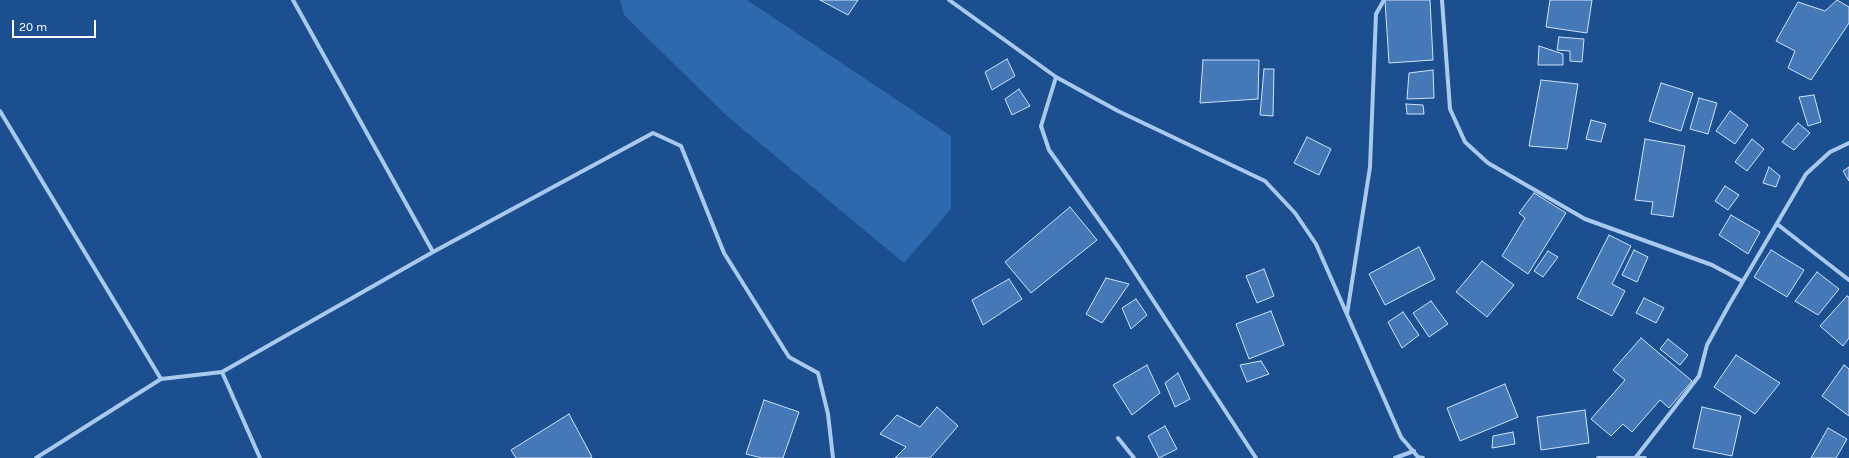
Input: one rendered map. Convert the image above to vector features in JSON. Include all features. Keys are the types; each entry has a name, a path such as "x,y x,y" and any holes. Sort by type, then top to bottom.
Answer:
{"street":[{"path":"293,0 433,252"},
{"path":"949,0 1056,77 1118,111 1265,181 1295,213 1316,244 1401,437 1418,457 1423,458"},
{"path":"1347,314 1370,167 1376,14 1384,0"},
{"path":"1442,0 1450,109 1465,142 1488,163 1585,219 1712,265 1742,281"},
{"path":"1056,77 1041,126 1048,150 1118,248 1256,458"},
{"path":"0,111 161,379"},
{"path":"36,458 161,379 222,372 433,252 653,132 681,146 724,253 789,357 818,373 828,414 834,458"},
{"path":"1636,457 1699,376 1708,345 1742,281 1806,174 1830,152 1849,143"},
{"path":"1777,224 1849,280"},
{"path":"222,372 260,458"},
{"path":"1118,438 1134,458"},
{"path":"1394,458 1414,452"},
{"path":"1598,458 1646,458"}],"shaded area":[{"path":"620,0 747,0 951,136 951,209 904,263 727,116 624,15"}],"building":[{"path":"820,0 858,0 848,15"},
{"path":"1385,0 1430,0 1433,60 1389,63"},
{"path":"1550,0 1592,0 1587,33 1546,27"},
{"path":"1837,0 1849,7 1849,23 1811,80 1788,68 1795,51 1776,41 1798,2 1825,11"},
{"path":"1559,37 1584,39 1582,62 1570,61 1570,51 1557,50"},
{"path":"1539,46 1563,54 1563,65 1538,65"},
{"path":"1007,59 1015,76 992,90 985,72"},
{"path":"1203,60 1259,60 1258,99 1200,103"},
{"path":"1264,69 1274,69 1273,116 1260,115"},
{"path":"1433,70 1434,98 1407,99 1409,73"},
{"path":"1541,80 1578,84 1567,149 1529,146"},
{"path":"1661,83 1693,93 1681,131 1649,121"},
{"path":"1019,89 1030,106 1012,115 1005,99"},
{"path":"1814,95 1821,122 1808,126 1799,97"},
{"path":"1699,98 1717,103 1708,134 1690,129"},
{"path":"1406,104 1423,105 1424,114 1407,114"},
{"path":"1730,111 1748,125 1735,144 1716,131"},
{"path":"1591,120 1606,124 1601,142 1586,139"},
{"path":"1798,123 1810,133 1794,150 1782,142"},
{"path":"1307,137 1331,149 1319,175 1294,163"},
{"path":"1645,139 1685,146 1673,217 1651,214 1653,202 1635,200"},
{"path":"1752,139 1764,149 1747,171 1735,162"},
{"path":"1769,167 1780,176 1776,187 1763,183"},
{"path":"1849,167 1849,181 1843,171"},
{"path":"1725,186 1739,195 1728,210 1715,201"},
{"path":"1534,193 1566,213 1528,274 1502,256 1525,218 1519,213"},
{"path":"1070,207 1097,240 1031,293 1005,262"},
{"path":"1731,215 1760,232 1748,254 1719,235"},
{"path":"1609,235 1631,246 1612,284 1625,291 1612,316 1577,298"},
{"path":"1419,247 1435,279 1385,305 1369,274"},
{"path":"1634,250 1648,257 1637,282 1622,275"},
{"path":"1771,250 1804,270 1787,297 1754,277"},
{"path":"1548,251 1558,257 1543,277 1534,271"},
{"path":"1482,261 1514,285 1487,317 1456,292"},
{"path":"1264,269 1274,296 1257,303 1246,276"},
{"path":"1817,272 1839,289 1818,315 1795,301"},
{"path":"1106,278 1129,284 1102,323 1086,314"},
{"path":"1009,279 1022,299 983,325 972,300"},
{"path":"1847,296 1849,297 1849,338 1843,346 1820,326"},
{"path":"1644,298 1664,308 1656,323 1636,313"},
{"path":"1136,299 1147,315 1131,329 1122,308"},
{"path":"1431,301 1448,324 1429,337 1413,313"},
{"path":"1271,311 1284,345 1249,359 1236,324"},
{"path":"1403,312 1419,335 1402,348 1388,322"},
{"path":"1641,338 1692,381 1669,408 1660,400 1632,432 1623,424 1611,436 1591,419 1625,380 1613,370"},
{"path":"1668,339 1688,355 1680,365 1660,349"},
{"path":"1736,355 1780,383 1755,414 1714,387"},
{"path":"1261,361 1269,374 1247,382 1240,365"},
{"path":"1147,365 1160,393 1132,415 1113,385"},
{"path":"1844,365 1849,369 1849,416 1822,396"},
{"path":"1178,373 1190,399 1175,407 1165,383"},
{"path":"1505,384 1518,417 1460,441 1447,408"},
{"path":"764,400 799,412 783,458 762,458 746,454"},
{"path":"937,407 958,426 930,458 895,458 906,447 880,434 897,415 920,427"},
{"path":"1702,407 1741,416 1732,456 1693,448"},
{"path":"1585,410 1589,443 1541,450 1537,417"},
{"path":"569,414 592,457 516,458 511,450"},
{"path":"1165,426 1177,449 1159,458 1148,436"},
{"path":"1828,428 1847,439 1836,458 1811,458"},
{"path":"1513,432 1515,444 1492,448 1493,436"}]}
